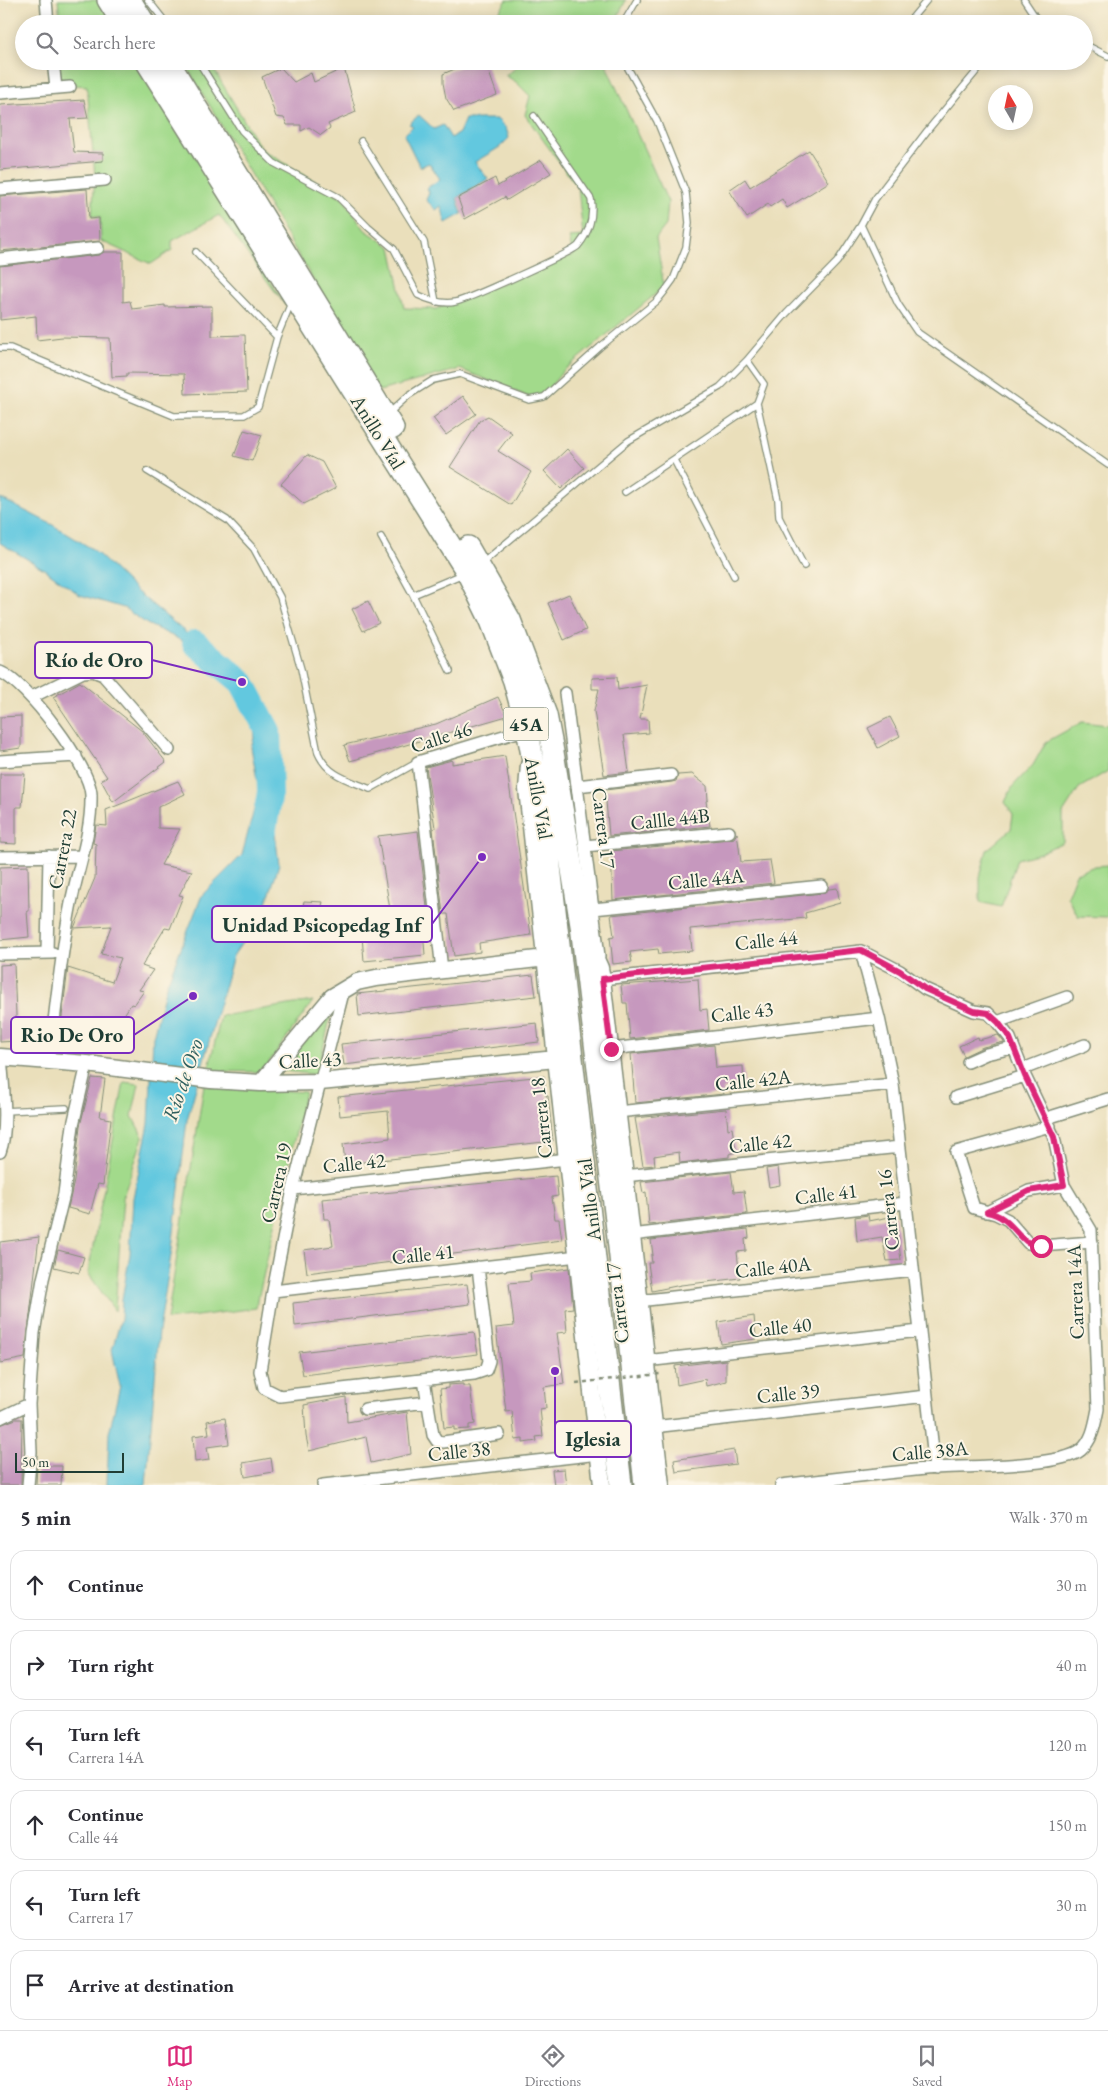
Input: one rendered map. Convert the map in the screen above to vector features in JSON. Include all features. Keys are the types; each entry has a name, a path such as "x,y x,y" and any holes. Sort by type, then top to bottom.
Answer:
{"highway":[{"path":"108,0 117,15"},
{"path":"130,0 139,15"},
{"name":"Anillo Víal","path":"152,70 293,298 473,569 510,620 546,714 570,852 587,917 616,1219 645,1485"},
{"name":"Anillo Víal","path":"174,70 385,416 473,569 520,699 549,858 621,1485"}],"street":[{"path":"46,0 47,15"},
{"path":"54,70 56,88"},
{"path":"0,93 70,87"},
{"path":"0,189 105,180"},
{"path":"0,259 98,248"},
{"path":"32,697 82,672 93,671 103,675 169,750"},
{"name":"Carrera 22","path":"0,672 8,675 32,697 76,756 92,792 88,832 62,953 52,1039"},
{"name":"Carrera 17","path":"565,693 585,846 587,917 601,974 611,1049 660,1485"},
{"name":"Calle 46","path":"418,762 528,737"},
{"name":"Carrera 18","path":"528,737 527,789 602,1485"},
{"path":"0,761 76,756"},
{"path":"418,762 442,970"},
{"path":"578,786 671,775"},
{"name":"Callle 44B","path":"585,846 729,832"},
{"path":"47,952 49,856"},
{"path":"0,857 82,856"},
{"name":"Calle 44A","path":"587,917 822,886"},
{"path":"861,950 900,971 925,989 974,1011 988,1013 998,1022 1067,997"},
{"name":"Calle 44","path":"601,974 861,950"},
{"name":"Carrera 16","path":"861,950 879,1018 893,1084 935,1468"},
{"path":"0,954 62,953"},
{"path":"261,1083 332,997 344,988 357,982 376,978 546,958"},
{"name":"Carrera 19","path":"344,988 293,1189 260,1371 264,1388 280,1396 424,1380"},
{"name":"Calle 43","path":"611,1049 879,1018"},
{"name":"Carrera 14A","path":"998,1022 1010,1038 1024,1073 1048,1122 1054,1137 1064,1185 1091,1230 1098,1409 1093,1434 1081,1450"},
{"path":"35,1059 45,1051 52,1039"},
{"path":"52,1039 58,1052 66,1062"},
{"path":"956,1097 1024,1073 1085,1045"},
{"path":"968,1062 986,1054 1013,1048"},
{"path":"0,1152 4,1111 1,1057"},
{"name":"Calle 43","path":"1,1057 87,1064 211,1080 261,1083 320,1082 556,1059"},
{"path":"28,1485 30,1452 29,1404 37,1315 43,1279 64,1194 73,1125 87,1064"},
{"name":"Calle 42A","path":"617,1112 893,1084"},
{"path":"1092,1242 1041,1246 1028,1243 1008,1220 996,1214 974,1208 956,1152 1048,1122 1108,1099"},
{"name":"Calle 42","path":"624,1176 900,1147"},
{"name":"Calle 42","path":"293,1189 567,1159"},
{"path":"987,1212 1029,1191 1064,1185"},
{"name":"Calle 41","path":"631,1235 906,1203"},
{"name":"Calle 41","path":"273,1291 578,1256"},
{"path":"478,1267 488,1360 486,1370 474,1374 424,1380 434,1435 437,1441 443,1442 499,1434"},
{"name":"Calle 40A","path":"638,1301 913,1270"},
{"name":"Calle 40","path":"645,1361 920,1331"},
{"name":"Calle 39","path":"653,1427 927,1396"},
{"path":"365,1409 428,1402"},
{"path":"0,1418 29,1404"},
{"name":"Calle 38A","path":"781,1485 833,1482 935,1468 1042,1462 1062,1459 1081,1450"},
{"name":"Calle 38","path":"323,1485 598,1454"},
{"path":"428,1473 430,1485"}],"lane":[{"path":"148,0 160,15"},
{"path":"628,15 637,0"},
{"path":"915,15 928,0"},
{"path":"1024,0 1034,15"},
{"path":"1093,48 1108,56"},
{"path":"204,70 242,131 274,163 338,198 368,227 394,248 418,295 436,302 455,302 541,266 577,247 589,226 592,208 591,199 534,116"},
{"path":"385,416 409,395 433,380 460,374 528,400 544,397 600,347 657,301 673,280 686,247 688,223 686,194 657,121 629,70"},
{"path":"413,595 473,569 628,441 720,386 747,360 786,314 836,262 861,225 875,199 927,131 978,70"},
{"path":"361,141 424,242 436,302"},
{"path":"861,225 898,304 917,332 1108,465"},
{"path":"196,252 277,337"},
{"path":"0,348 10,348 174,416 244,415 258,407 277,337 293,298"},
{"path":"747,360 764,384 757,403 778,500 779,517 804,566"},
{"path":"625,492 674,460 723,424 757,403"},
{"path":"674,460 734,576"},
{"name":"Calle 46","path":"147,471 227,520 254,549 280,597 301,669 318,754 323,764 330,771 370,789 418,762"},
{"path":"381,537 413,595 450,672"},
{"path":"4,1111 66,1108"}],"path":[{"path":"576,1383 660,1374"}],"green space":[{"path":"58,0 102,0 111,15 60,15"},
{"path":"507,0 626,0 618,15 497,15"},
{"path":"57,70 143,70 285,305 219,215 172,241 172,250 151,264 101,241 100,217 92,216 95,176 87,86 59,84"},
{"path":"189,70 214,70 261,149 343,198 365,230 391,247 404,308 436,309 573,255 569,237 583,236 578,188 525,115 530,96 516,82 505,75 513,70 608,70 668,202 666,225 656,238 664,287 563,371 545,393 529,397 460,369 379,391"},
{"path":"1082,722 1108,725 1108,771 1079,788 1063,813 1063,842 1040,853 1017,859 1001,907 980,902 980,877 987,850 1011,829 1013,814 1005,802 1013,786 1033,765 1046,742"},
{"path":"1108,865 1108,917 1078,916 1067,896 1076,873 1095,866"},
{"path":"313,1001 262,1072 208,1071 221,1016"},
{"path":"333,1006 317,1075 276,1070"},
{"path":"124,1082 139,1084 132,1116 143,1137 123,1197 115,1311 88,1273"},
{"path":"204,1085 305,1092 256,1308 167,1320"}],"water":[{"path":"419,115 434,129 443,125 451,138 459,133 465,119 497,119 506,128 509,138 500,147 475,162 488,179 457,198 462,214 446,223 441,206 436,210 426,200 429,192 427,188 440,179 429,163 420,167 404,135 413,126 409,124"},
{"path":"0,498 51,524 94,550 136,591 221,662 241,696 258,701 279,864 265,909 233,956 187,1120 172,1249 159,1331 146,1485 107,1485 109,1433 120,1386 112,1350 121,1319 122,1299 130,1254 133,1198 149,1124 153,1037 166,986 202,895 242,855 259,791 251,747 255,735 251,716 232,689 211,671 187,643 147,624 124,608 80,595 44,569 0,543"}],"building":[{"path":"277,70 283,70 294,82 311,73 314,82 340,70 345,70 356,112 328,124 330,128 321,135 309,127 301,131 301,125 287,125 284,118 276,117 262,77"},
{"path":"452,70 488,70 497,95 454,111 446,98 443,74"},
{"path":"84,100 88,118 70,119 74,152 103,153 103,161 0,170 0,105"},
{"path":"809,150 829,182 787,208 782,199 770,207 768,204 747,218 729,190 745,179 750,187"},
{"path":"541,160 551,173 507,200 505,197 465,219 458,198 495,178 498,186"},
{"path":"87,189 89,219 99,218 100,241 0,251 0,196"},
{"path":"104,252 123,252 123,302 130,301 132,309 165,305 165,307 212,306 212,336 245,335 247,392 185,394 184,374 127,373 127,376 112,377 110,338 62,337 37,340 36,316 0,320 0,266 99,255"},
{"path":"463,396 476,414 446,435 433,418"},
{"path":"488,416 512,433 498,451 531,472 511,505 450,467 480,420"},
{"path":"244,430 262,435 252,461 234,456"},
{"path":"567,449 584,468 561,489 544,471"},
{"path":"307,455 322,462 336,488 304,504 281,484"},
{"path":"569,594 586,630 564,640 548,603"},
{"path":"368,601 379,623 363,631 352,609"},
{"path":"617,677 618,690 647,685 640,719 648,719 649,733 624,735 629,772 604,775 594,711 599,689 592,689 592,678"},
{"path":"80,682 142,731 166,762 113,802 101,780 107,777 53,697"},
{"path":"498,697 507,716 350,761 344,745 436,724"},
{"path":"21,716 21,748 0,751 0,717"},
{"path":"890,717 900,736 878,748 868,728"},
{"path":"505,756 531,935 479,943 480,952 454,956 448,914 443,914 433,829 435,828 426,767 452,760 452,764"},
{"path":"0,774 25,774 22,807 16,807 16,844 0,843"},
{"path":"692,774 707,786 708,800 706,801 710,826 609,836 605,790 672,782 676,781 678,775"},
{"path":"178,781 185,794 158,807 158,828 180,829 161,865 192,871 179,895 183,896 170,929 165,928 142,966 153,970 139,990 144,991 134,1005 131,1004 120,1021 95,1018 87,1031 60,1033 68,968 112,982 121,958 101,954 111,926 74,928 95,878 96,844 93,843 96,825 107,826 106,810"},
{"path":"418,831 428,916 422,917 425,955 364,961 362,936 394,934 378,836"},
{"path":"737,833 741,862 770,860 774,883 613,900 611,851 730,839 734,838"},
{"path":"28,866 29,911 27,911 29,937 0,940 0,867"},
{"path":"837,888 840,903 805,913 806,918 690,929 692,951 659,954 658,949 630,952 632,962 613,964 610,937 614,936 611,915 823,893 829,889"},
{"path":"304,901 323,902 314,935 298,932"},
{"path":"14,964 17,1041 0,1042 0,965"},
{"path":"533,975 536,996 359,1016 357,994"},
{"path":"698,979 700,1010 707,1009 709,1030 630,1039 627,1003 623,1003 621,985"},
{"path":"537,1023 539,1042 344,1065 341,1044"},
{"path":"998,1035 1004,1042 983,1047 964,1056 959,1046 978,1037 979,1040"},
{"path":"714,1045 716,1068 743,1066 744,1088 723,1089 724,1094 635,1103 631,1054"},
{"path":"544,1076 553,1141 345,1164 343,1144 390,1138 388,1111 340,1116 338,1097"},
{"path":"92,1078 105,1079 100,1117 111,1119 103,1185 98,1184 90,1214 68,1208 74,1181 80,1126"},
{"path":"726,1109 728,1129 732,1128 736,1152 729,1154 729,1157 680,1163 679,1152 654,1156 655,1165 643,1166 635,1118"},
{"path":"778,1167 780,1185 769,1187 766,1169"},
{"path":"731,1172 734,1192 744,1191 747,1214 649,1225 646,1192 643,1193 641,1182"},
{"path":"556,1176 558,1196 552,1197 555,1219 559,1219 562,1240 307,1273 304,1250 333,1246 329,1219 324,1219 322,1199"},
{"path":"868,1215 869,1221 895,1216 901,1260 887,1261 882,1237 857,1241 855,1217"},
{"path":"748,1229 749,1238 745,1239 746,1251 737,1252 740,1278 681,1285 652,1291 648,1263 652,1263 651,1240"},
{"path":"39,1237 25,1358 0,1363 0,1242"},
{"path":"58,1250 84,1257 79,1273 54,1267"},
{"path":"569,1268 573,1308 565,1309 567,1332 557,1333 564,1384 544,1387 546,1408 540,1409 543,1436 536,1437 537,1441 523,1443 523,1439 515,1440 512,1411 506,1412 496,1328 514,1326 509,1283 531,1281 530,1273"},
{"path":"467,1284 470,1304 295,1326 293,1303"},
{"path":"754,1316 756,1339 721,1344 718,1322"},
{"path":"474,1332 478,1354 303,1375 299,1352"},
{"path":"726,1360 726,1381 706,1386 705,1379 677,1385 675,1366"},
{"path":"463,1384 463,1386 470,1386 475,1424 469,1425 469,1429 454,1430 454,1427 444,1428 440,1389 448,1388 448,1385"},
{"path":"346,1397 347,1422 407,1412 411,1454 371,1463 366,1437 309,1451 304,1405"},
{"path":"225,1418 229,1444 207,1447 209,1460 195,1462 193,1436 209,1434 207,1421"},
{"path":"16,1419 22,1419 21,1485 0,1485 0,1425"},
{"path":"734,1450 736,1464 676,1472 674,1460"},
{"path":"271,1458 273,1472 245,1477 243,1463"},
{"path":"37,1466 62,1466 61,1485 36,1485"},
{"path":"564,1469 566,1485 554,1485 552,1470"}],"waterway":[{"name":"Río de Oro","path":"195,643 242,682 268,731 270,792 264,828"}],"place":[{"name":"Río de Oro","path":"242,682"},
{"name":"Unidad Psicopedag Inf","path":"482,857"},
{"name":"Rio De Oro","path":"193,996"},
{"name":"Iglesia","path":"555,1371"}],"route":[{"path":"611,1049 602,979 861,950 900,971 925,989 974,1011 988,1013 998,1022 1010,1038 1025,1076 1047,1118 1054,1137 1064,1185 1029,1191 987,1212 1008,1220 1028,1243 1041,1246"}]}
